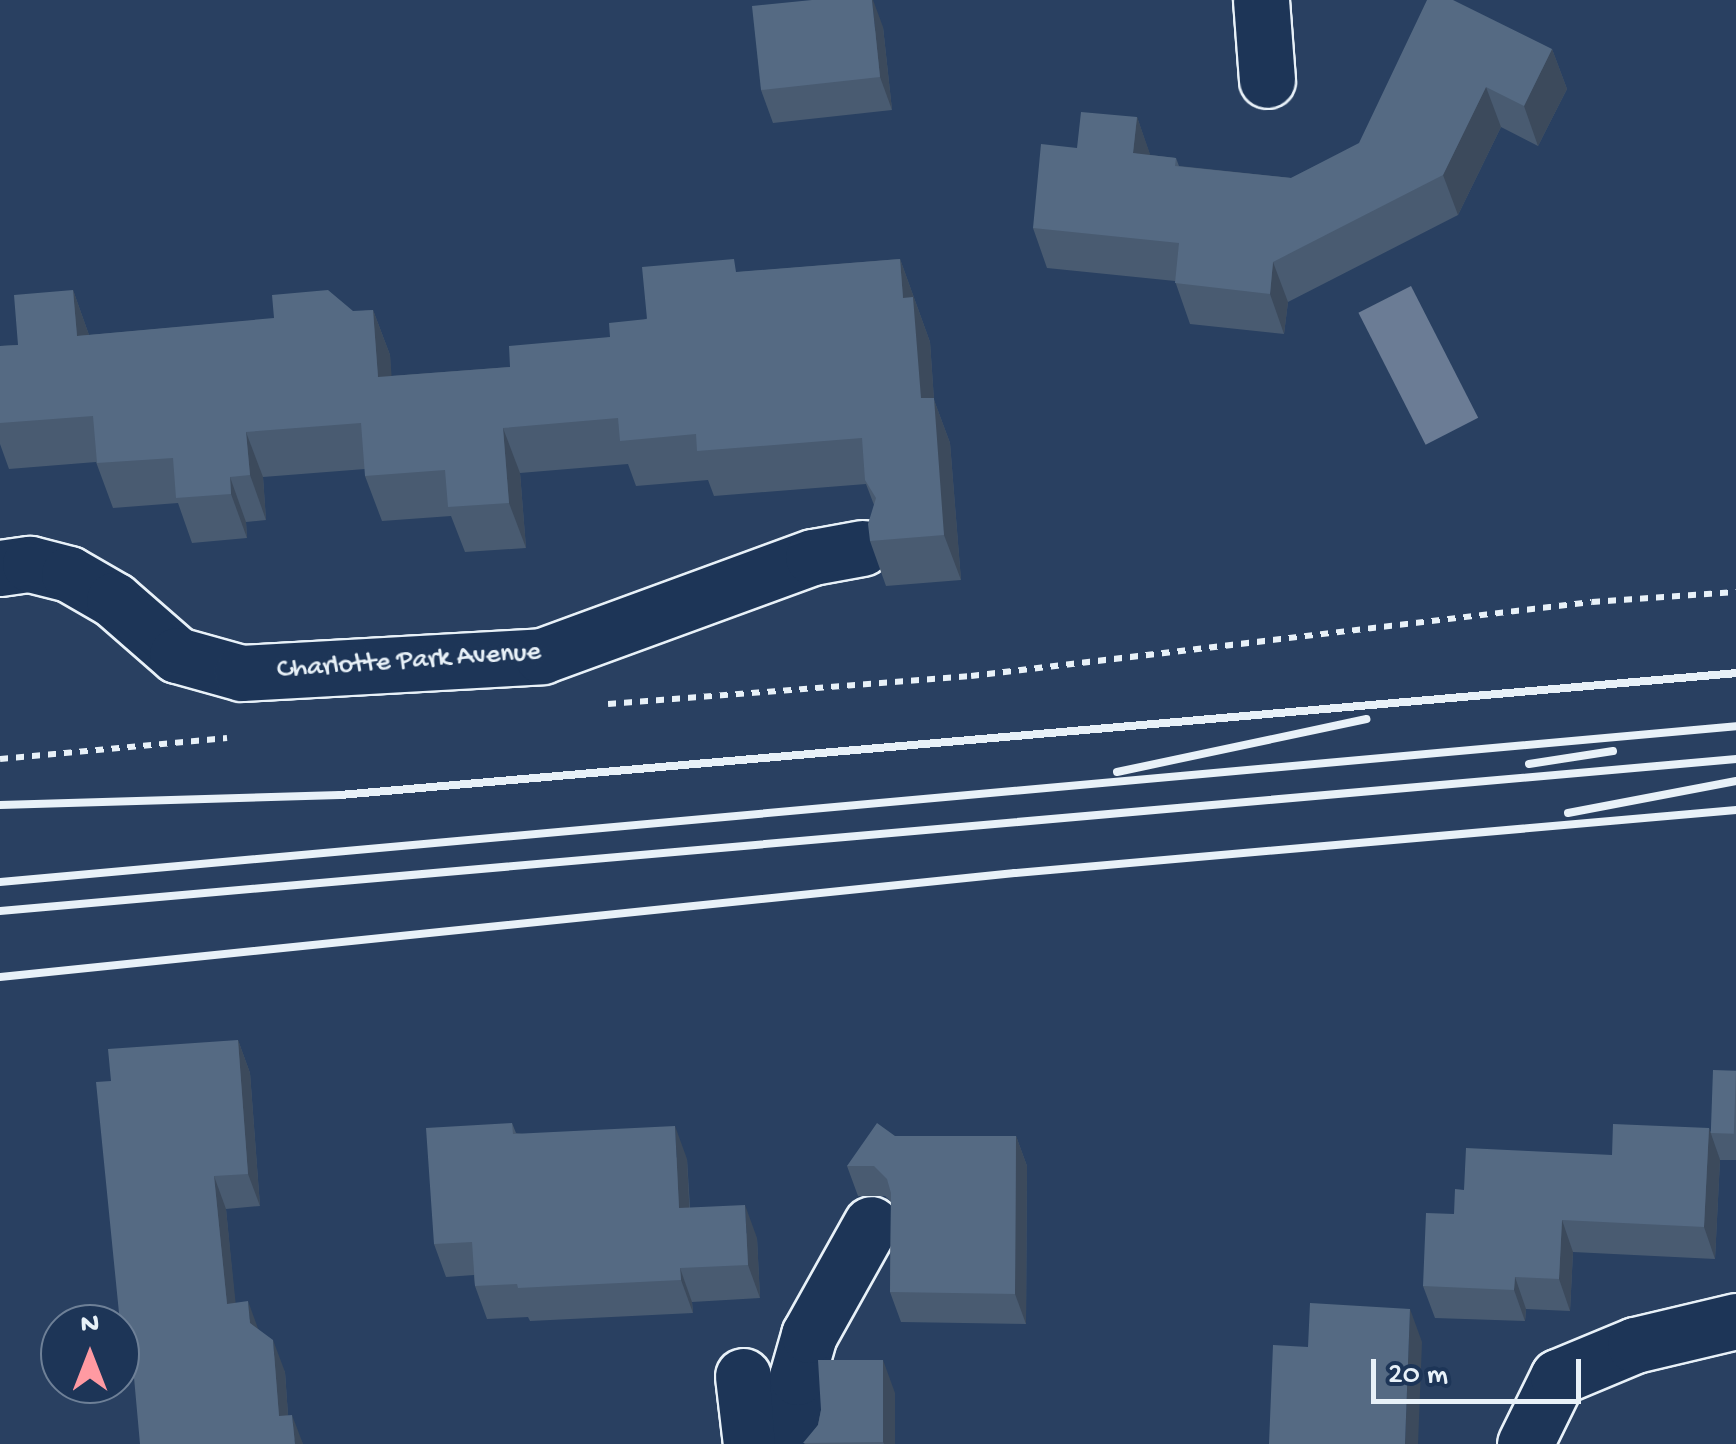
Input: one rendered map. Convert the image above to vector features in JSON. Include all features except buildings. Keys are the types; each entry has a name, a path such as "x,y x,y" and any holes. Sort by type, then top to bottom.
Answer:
{"street":[{"path":"1261,0 1267,80"},
{"name":"Charlotte Park Avenue","path":"15,566 69,574 114,600 177,654 242,673 542,656 812,557 862,548"},
{"path":"802,1444 797,1377 809,1335 871,1224"},
{"path":"1525,1444 1558,1377 1635,1344 1736,1321"},
{"path":"743,1376 751,1444"}],"path":[{"path":"601,705 971,676 1592,602 1736,592"},
{"path":"0,758 234,738"}],"water":[{"path":"1411,286 1478,418 1426,445 1358,313"}],"railway":[{"path":"0,805 340,795 1736,673"},
{"path":"1117,772 1366,719"},
{"path":"0,882 1736,726"},
{"path":"1529,764 1613,751"},
{"path":"0,911 1736,759"},
{"path":"1568,813 1736,781"},
{"path":"0,977 1015,873 1736,810"}]}
